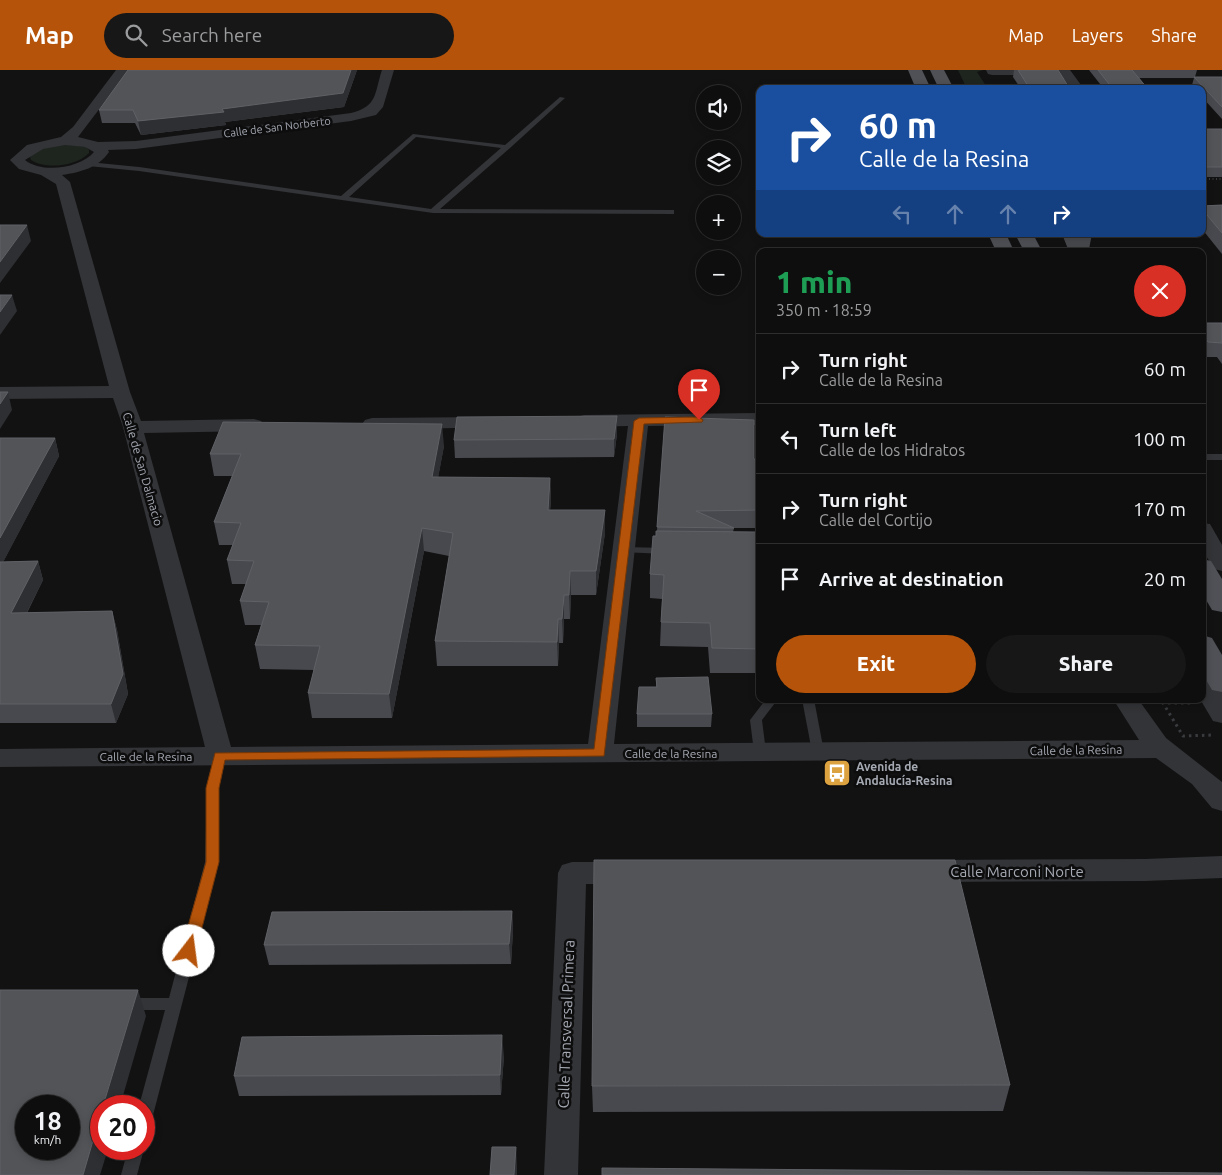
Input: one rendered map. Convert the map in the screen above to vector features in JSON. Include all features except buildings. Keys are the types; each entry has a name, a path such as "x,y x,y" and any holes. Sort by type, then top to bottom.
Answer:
{"main road":[{"path":"915,70 922,85"},
{"path":"937,70 945,85"},
{"path":"1206,574 1222,604"},
{"path":"1206,652 1222,684"}],"street":[{"path":"91,143 123,70"},
{"name":"Calle de San Norberto","path":"91,143 136,145 351,117 371,112 378,104 388,70"},
{"path":"999,83 992,70 1064,70 1075,85"},
{"path":"0,156 20,156 42,145 65,141 91,143"},
{"path":"45,171 63,182 83,166 100,156 91,143"},
{"path":"20,156 20,166 45,171 83,166"},
{"name":"Calle de San Dalmacio","path":"63,182 120,392 133,427 220,756"},
{"path":"0,393 120,392"},
{"path":"569,422 756,420"},
{"path":"600,753 639,421"},
{"path":"350,424 510,422"},
{"path":"133,427 270,425"},
{"path":"1206,536 1222,564"},
{"path":"1206,685 1222,714"},
{"path":"1129,703 1161,749 1194,770 1213,787 1222,802"},
{"name":"Calle de la Resina","path":"0,758 1161,749"},
{"name":"Calle Marconi Norte","path":"898,871 1144,870 1222,867"},
{"name":"Calle Transversal Primera","path":"561,1175 572,873 651,873"}],"lane":[{"path":"433,211 562,98"},
{"path":"343,198 415,135 508,147"},
{"path":"83,166 139,169 433,211 671,212"},
{"path":"1206,457 1222,456"},
{"path":"625,550 676,550"},
{"path":"760,752 756,720 769,703"},
{"path":"809,703 818,752"},
{"path":"150,1095 212,862 213,788 220,756"},
{"path":"116,1004 174,1004"},
{"path":"129,1175 133,1160"}],"path":[{"path":"1206,179 1222,179"},
{"path":"1195,703 1163,703 1183,736 1204,735"}],"shaded area":[{"path":"958,70 983,70 977,72 985,85 965,85"},
{"path":"61,144 86,147 89,153 69,164 53,166 31,160 30,157 37,150"}],"place":[{"name":"Avenida de Andalucía-Resina","path":"837,773"}],"route":[{"path":"189,951 212,862 213,788 220,756 600,753 639,421 699,420"}]}
